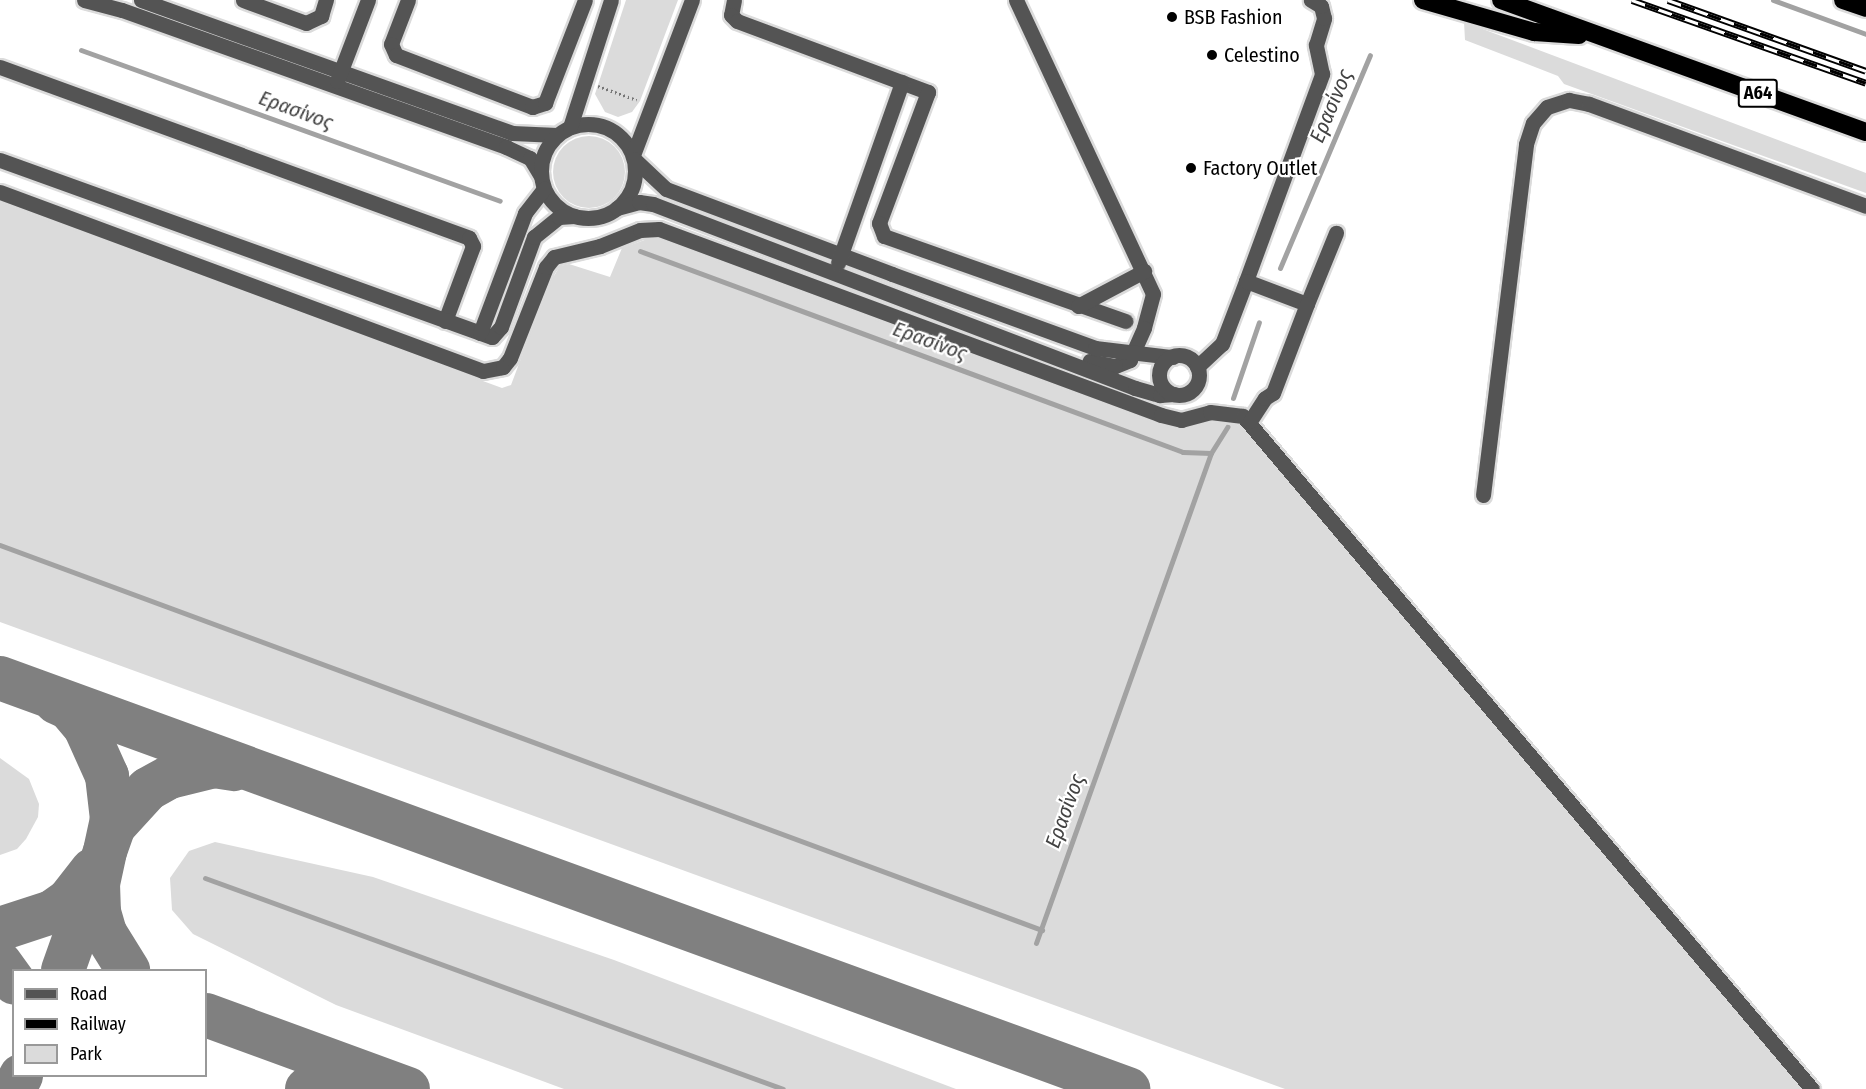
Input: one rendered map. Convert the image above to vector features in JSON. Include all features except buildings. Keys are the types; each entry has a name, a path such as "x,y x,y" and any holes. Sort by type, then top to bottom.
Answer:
{"highway":[{"path":"1424,0 1534,32 1602,36"},
{"name":"Α64","path":"1501,0 1866,132"},
{"path":"1843,0 1866,8"}],"street":[{"path":"84,0 122,9 335,88 520,153 530,158 559,208 574,216"},
{"path":"141,0 512,133 556,135"},
{"path":"243,0 306,23 321,16 326,0"},
{"path":"335,88 368,0"},
{"path":"408,0 391,44 396,55 532,107 545,103 585,0"},
{"path":"570,127 611,0"},
{"path":"617,208 633,186 633,157 692,0"},
{"path":"734,0 731,15 737,21 928,92 879,223 884,236 1125,321"},
{"path":"1016,0 1153,294 1136,354 1115,366 1075,357 1065,360"},
{"path":"1197,367 1222,344 1322,74 1316,45 1324,18 1321,6 1311,0"},
{"path":"0,67 469,238 473,246 445,321"},
{"path":"835,274 840,254 902,82"},
{"path":"1483,495 1526,144 1533,123 1547,107 1569,100 1589,104 1866,206"},
{"path":"0,160 445,321 480,333 492,337 499,333 534,237 559,218 601,217 617,208 639,202 653,204 1147,392 1174,394 1192,391 1198,380 1197,367 1184,356 1136,354 1095,348 666,189 633,157 620,136 607,128 593,124 570,127 556,135 542,158 543,182 525,213 480,333"},
{"path":"0,192 483,371 503,367 510,358 546,267 554,257 600,246 640,230 659,229 1161,415 1181,420 1210,412 1237,413 1250,421 1812,1089"},
{"path":"1250,421 1260,404 1273,393 1336,233"},
{"path":"1078,306 1144,271"},
{"path":"1246,281 1307,304"},
{"path":"1172,357 1163,364 1159,376 1163,387 1174,394"}],"path":[{"path":"595,85 642,102"}],"green space":[{"path":"626,0 678,0 640,101 632,112 618,117 605,112 595,94"},
{"path":"1464,22 1866,173 1866,193 1564,84 1558,76 1465,40"},
{"path":"589,136 609,142 619,152 625,172 619,192 609,202 589,208 569,202 559,192 553,172 559,152 569,142"},
{"path":"0,199 460,368 472,377 502,388 511,385 549,284 560,266 569,264 610,277 622,248 653,237 1175,424 1233,422 1256,440 1806,1089 1285,1089 0,622"},
{"path":"0,758 29,779 39,804 38,817 26,839 17,849 0,855"},
{"path":"215,842 373,877 614,960 956,1089 564,1089 336,1005 193,934 172,910 170,878 189,851"}],"waterway":[{"path":"1773,0 1866,34"},
{"name":"Ερασίνος","path":"81,50 500,201"},
{"name":"Ερασίνος","path":"1280,268 1370,55"},
{"name":"Ερασίνος","path":"640,251 1183,452 1211,453"},
{"name":"Ερασίνος","path":"1233,398 1259,322"},
{"name":"Ερασίνος","path":"1036,943 1211,453 1227,427"},
{"path":"0,545 1042,930"},
{"path":"205,878 783,1089"}],"taxiway":[{"path":"0,678 1128,1089"},
{"path":"56,702 69,708 85,727 107,776 112,819 98,884 99,912 105,933 127,969"},
{"path":"63,969 114,826 148,789 170,777 214,766 234,769"},
{"path":"0,929 52,912 68,901 92,870"},
{"path":"0,963 12,979"},
{"path":"207,1015 408,1089"},
{"path":"14,1089 20,1077"},
{"path":"307,1089 374,1086"}],"railway":[{"path":"1632,0 1866,83"},
{"path":"1668,0 1866,71"}],"place":[{"name":"BSB Fashion","path":"1172,17"},
{"name":"Celestino","path":"1212,55"},
{"name":"Factory Outlet","path":"1191,168"}]}
